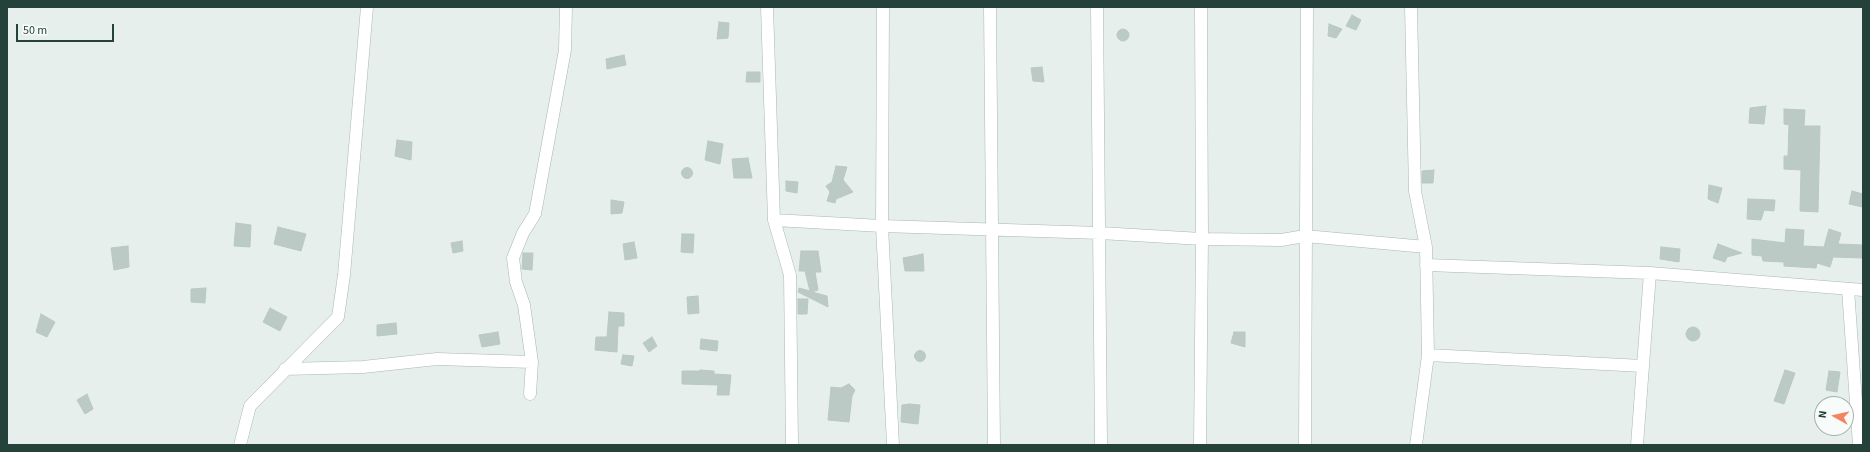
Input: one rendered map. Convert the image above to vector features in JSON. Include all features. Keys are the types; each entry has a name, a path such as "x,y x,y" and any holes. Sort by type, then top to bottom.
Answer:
{"street":[{"path":"240,445 250,406 338,317 344,275 367,7"},
{"path":"530,394 532,362 524,305 516,282 513,258 523,233 535,214 565,50 566,7"},
{"path":"767,7 774,220 790,275 792,445"},
{"path":"883,7 882,226 893,445"},
{"path":"990,7 994,445"},
{"path":"1097,7 1101,445"},
{"path":"1200,445 1202,239 1201,7"},
{"path":"1305,445 1307,7"},
{"path":"1411,7 1415,191 1426,246 1428,355 1416,445"},
{"path":"774,220 882,226 992,228 1202,239 1281,240 1305,236 1426,246"},
{"path":"1426,265 1650,273 1863,290"},
{"path":"1637,445 1650,273"},
{"path":"1848,289 1859,369 1859,445"},
{"path":"1428,355 1643,366"},
{"path":"286,369 363,367 437,359 532,362"}],"building":[{"path":"1352,15 1361,20 1356,30 1346,26"},
{"path":"719,22 729,23 728,38 717,39"},
{"path":"1329,24 1342,29 1336,38 1328,36"},
{"path":"1123,29 1127,31 1129,35 1127,39 1123,41 1119,39 1117,35 1119,31"},
{"path":"624,55 626,65 607,69 606,59"},
{"path":"1042,67 1044,82 1033,81 1031,68"},
{"path":"747,72 760,72 760,82 746,82"},
{"path":"1766,106 1764,124 1749,123 1750,108"},
{"path":"1784,109 1805,110 1804,126 1820,126 1818,212 1800,211 1801,170 1784,169 1784,156 1788,156 1789,125 1784,124"},
{"path":"397,140 412,142 411,160 395,156"},
{"path":"708,141 723,144 720,164 705,160"},
{"path":"748,158 752,178 734,178 732,159"},
{"path":"836,166 847,167 843,180 853,192 836,199 835,203 827,201 830,192 826,186 832,182"},
{"path":"687,167 691,169 693,173 691,177 687,179 683,177 681,173 683,169"},
{"path":"1434,170 1433,183 1422,183 1422,171"},
{"path":"786,181 798,182 797,193 786,191"},
{"path":"1709,185 1722,188 1718,203 1708,199"},
{"path":"1852,191 1863,194 1863,207 1849,204"},
{"path":"1748,199 1775,200 1774,211 1764,210 1761,220 1747,219"},
{"path":"611,200 624,202 622,213 611,214"},
{"path":"236,223 251,225 250,247 234,246"},
{"path":"278,227 306,234 301,251 274,244"},
{"path":"1786,229 1804,230 1803,246 1824,247 1829,229 1841,233 1838,244 1863,245 1863,258 1833,257 1830,267 1817,263 1816,268 1784,266 1784,262 1763,261 1762,256 1752,255 1752,239 1785,243"},
{"path":"682,234 694,234 693,253 681,252"},
{"path":"462,241 463,251 453,253 451,243"},
{"path":"634,242 637,258 625,260 623,244"},
{"path":"1718,244 1742,253 1727,257 1725,262 1713,258"},
{"path":"128,246 129,267 114,270 111,248"},
{"path":"1661,247 1680,249 1679,262 1660,259"},
{"path":"801,251 818,251 821,272 815,272 818,290 812,292 827,296 828,307 798,292 799,288 810,291 805,271 799,271"},
{"path":"523,253 533,253 532,270 522,269"},
{"path":"923,254 924,271 905,271 903,258"},
{"path":"206,288 205,303 191,302 191,289"},
{"path":"698,296 699,313 688,314 687,297"},
{"path":"798,299 808,299 807,314 798,314"},
{"path":"270,308 287,317 280,331 263,322"},
{"path":"609,312 624,313 624,326 618,326 617,352 595,350 596,337 607,337"},
{"path":"41,314 55,322 47,337 36,332"},
{"path":"396,323 397,334 377,336 377,325"},
{"path":"1690,327 1696,327 1700,331 1700,337 1696,341 1690,341 1686,337 1686,331"},
{"path":"498,332 500,344 482,347 479,335"},
{"path":"1234,332 1245,332 1245,347 1231,343"},
{"path":"652,337 657,346 649,352 643,343"},
{"path":"701,339 718,341 717,351 700,349"},
{"path":"920,350 924,352 926,356 924,360 920,362 916,360 914,356 916,352"},
{"path":"623,355 634,356 632,366 621,364"},
{"path":"1785,370 1795,373 1784,404 1774,401"},
{"path":"682,371 714,371 714,374 731,375 729,395 717,395 718,385 682,384"},
{"path":"1829,371 1840,372 1837,392 1826,390"},
{"path":"849,384 855,390 852,396 849,422 828,420 831,387 841,388"},
{"path":"87,394 93,409 85,414 77,400"},
{"path":"902,405 920,405 918,424 901,422"}]}
